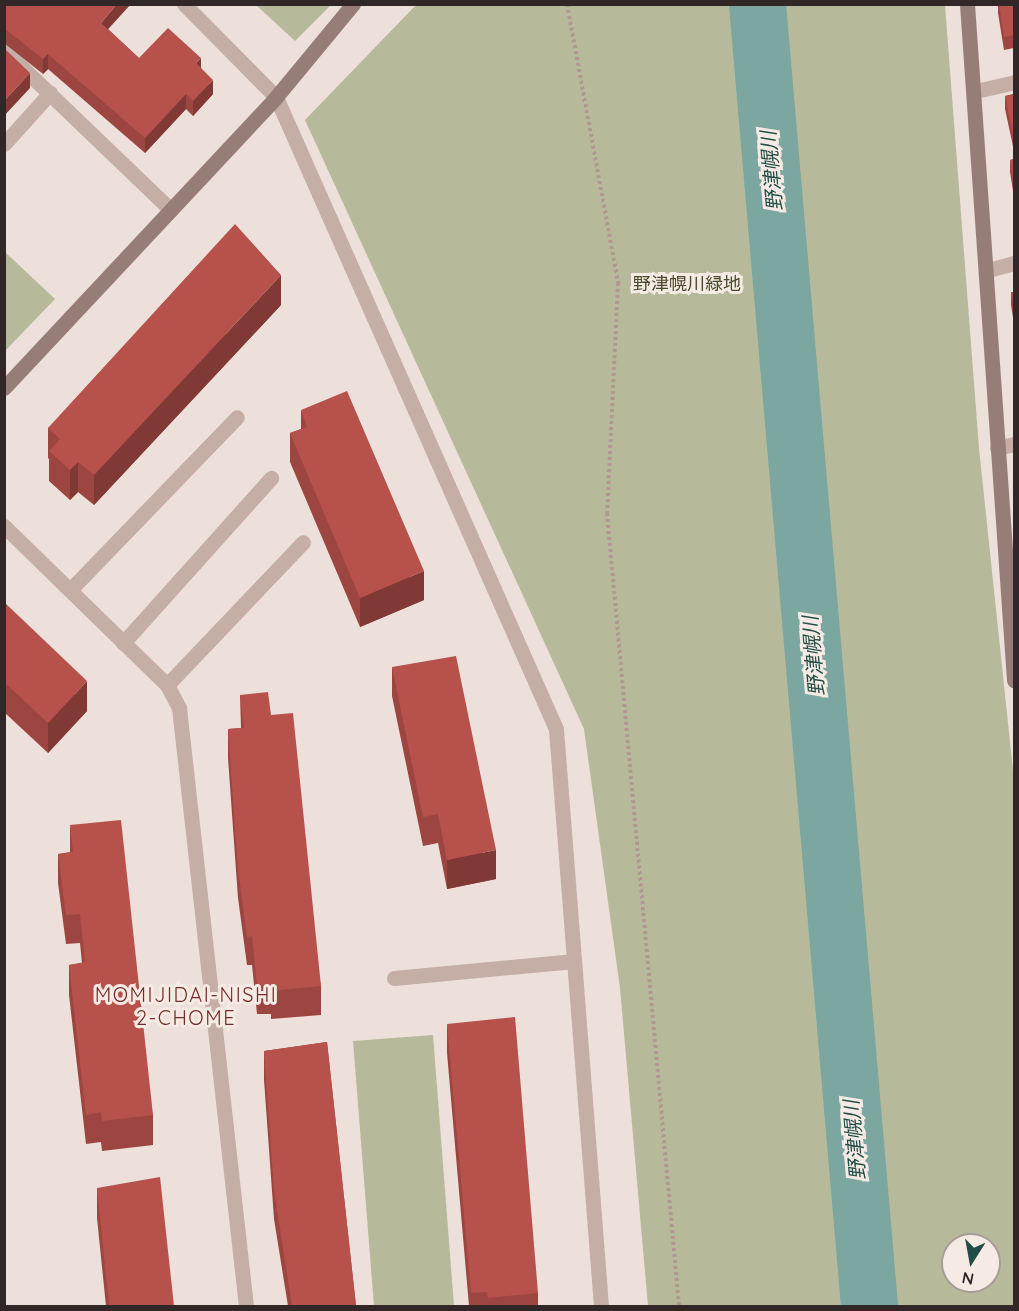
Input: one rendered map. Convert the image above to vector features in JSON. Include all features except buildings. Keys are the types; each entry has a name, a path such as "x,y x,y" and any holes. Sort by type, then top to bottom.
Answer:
{"street":[{"path":"184,4 276,97 556,729 601,1306"},
{"path":"4,388 276,97 353,4"},
{"path":"967,4 976,91 997,448 1013,641 1014,680"},
{"path":"4,50 171,210"},
{"path":"976,91 1014,82"},
{"path":"4,144 50,93"},
{"path":"988,270 1014,263"},
{"path":"70,590 237,417"},
{"path":"997,448 1014,444"},
{"path":"123,643 272,478"},
{"path":"4,526 167,685 179,708 246,1306"},
{"path":"167,685 303,542"},
{"path":"394,978 574,961"}],"path":[{"path":"567,4 618,283 608,513 679,1306"}],"green space":[{"path":"256,5 331,5 295,41"},
{"name":"野津幌川緑地","path":"416,5 945,5 979,448 1014,780 1014,1306 648,1306 620,988 584,729 305,120"},
{"path":"5,252 55,299 4,351"},
{"path":"433,1035 454,1306 374,1306 353,1041"}],"waterway":[{"name":"野津幌川","path":"757,4 869,1306"}],"district":[{"name":"MOMIJIDAI-NISHI 2-CHOME","path":"186,1006"}]}
